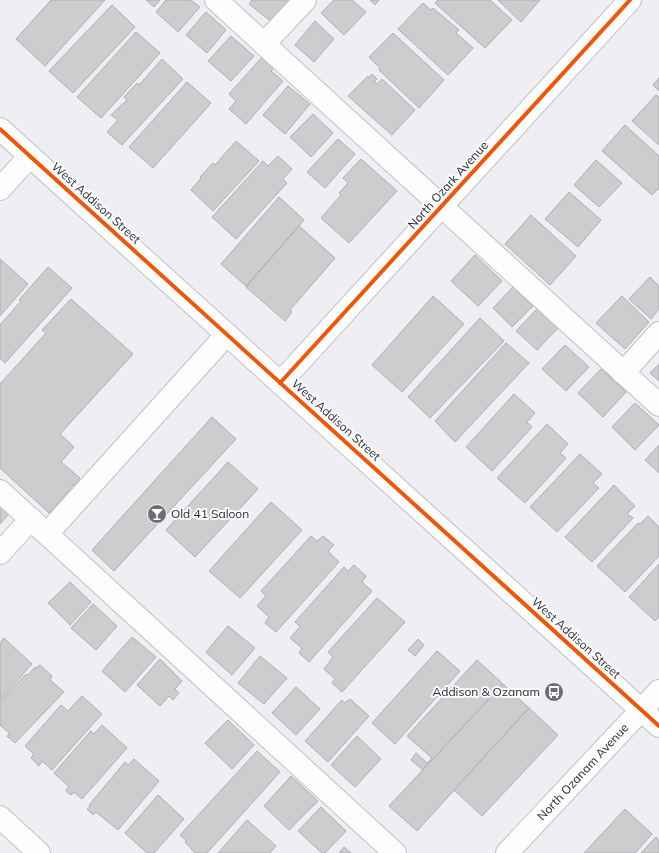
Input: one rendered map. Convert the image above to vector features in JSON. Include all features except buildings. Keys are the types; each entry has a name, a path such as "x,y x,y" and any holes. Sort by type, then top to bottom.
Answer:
{"street":[{"path":"216,0 659,405"},
{"path":"264,44 305,0"},
{"name":"North Ozark Avenue","path":"280,383 630,0"},
{"name":"West Addison Street","path":"0,129 659,726"},
{"path":"0,189 30,156"},
{"path":"623,373 659,333"},
{"path":"47,534 226,334"},
{"path":"0,491 395,853"},
{"path":"0,553 30,519"},
{"name":"North Ozanam Avenue","path":"507,853 659,691"},
{"path":"0,817 39,853"}],"cycle path":[{"path":"280,383 630,0"},
{"path":"0,129 659,726"}],"place":[{"name":"Old 41 Saloon","path":"157,514"},
{"name":"Addison & Ozanam","path":"554,692"}]}
